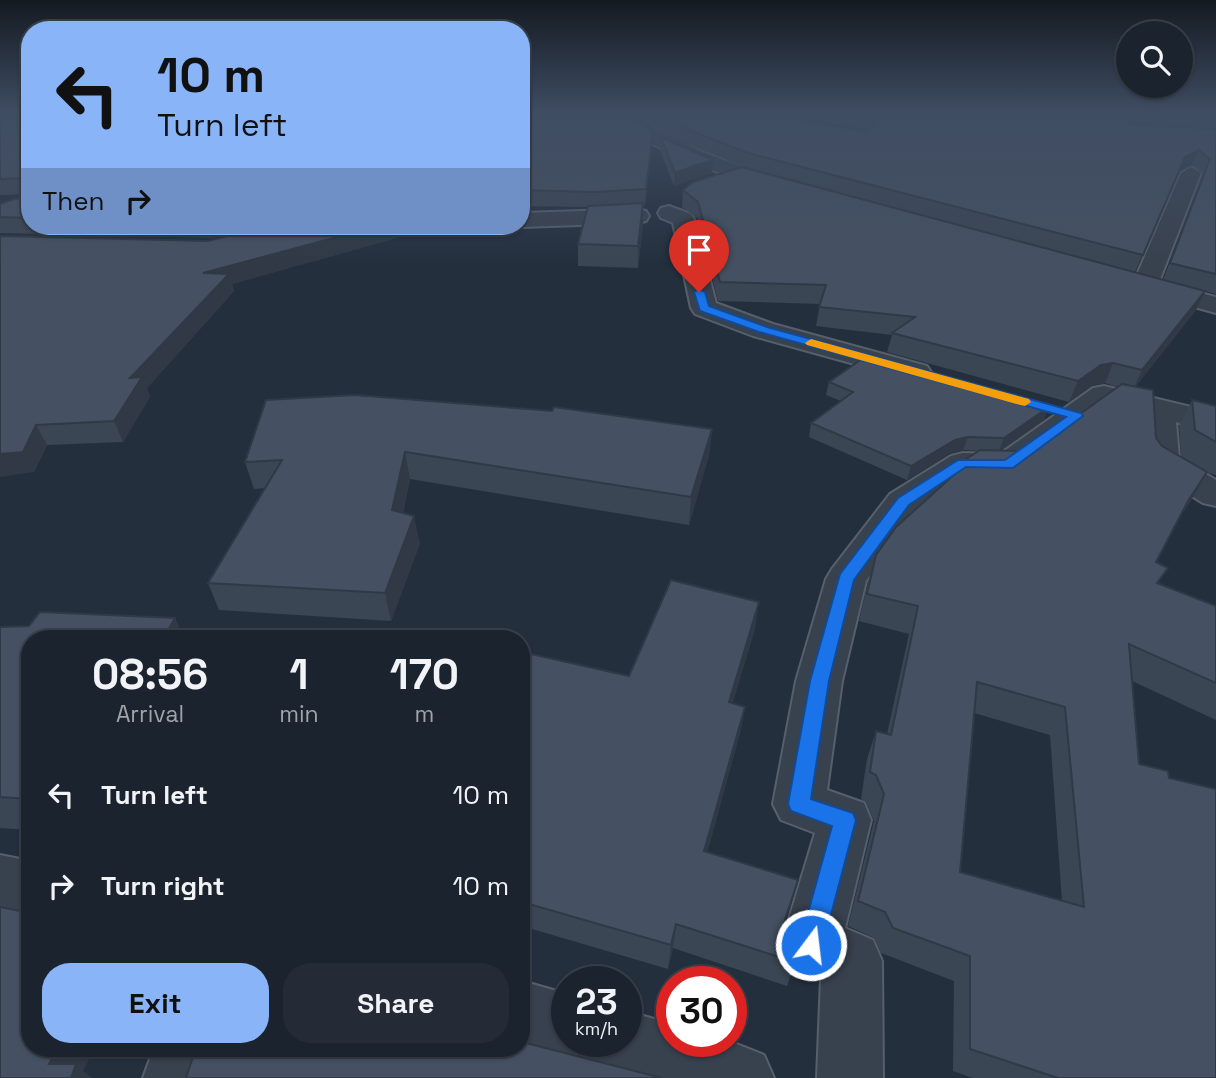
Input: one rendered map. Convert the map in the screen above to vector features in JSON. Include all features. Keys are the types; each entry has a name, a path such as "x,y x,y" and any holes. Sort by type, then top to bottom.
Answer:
{"street":[{"path":"710,163 801,192"},
{"path":"1145,286 1191,173"},
{"path":"705,184 739,174"},
{"path":"530,218 672,205 683,219 704,308 763,330 946,380"},
{"path":"1118,278 1216,305"},
{"path":"850,1078 852,961 811,945 845,820 799,804 820,681 846,579 903,502 964,463 1008,465 1057,411 1104,395 1216,423"},
{"path":"1159,407 1162,463 1216,495"},
{"path":"0,882 21,886"},
{"path":"530,1014 551,1021"},
{"path":"642,1048 741,1078"},
{"path":"176,1078 183,1057"}],"building":[{"path":"0,163 21,163 21,178 0,179"},
{"path":"530,163 649,163 646,189 593,192 530,190"},
{"path":"671,163 703,163 675,173"},
{"path":"788,163 1182,163 1143,255"},
{"path":"1208,163 1216,163 1216,274 1170,263"},
{"path":"742,167 1205,291 1142,370 1113,363 1101,365 1078,381 892,333 915,317 819,307 826,285 720,282 698,202 683,190 693,182"},
{"path":"21,198 21,218 0,217 0,204"},
{"path":"643,203 638,246 578,244 588,206"},
{"path":"231,235 344,235 203,273 229,274 130,378 142,377 114,421 36,425 23,452 0,454 0,236 208,241"},
{"path":"866,356 1049,407 1004,438 968,437 955,440 911,466 811,423 853,392 829,382"},
{"path":"1122,384 1153,390 1156,438 1162,446 1207,472 1188,501 1156,562 1168,568 1157,583 1216,606 1216,683 1129,644 1139,764 1168,771 1169,778 1216,789 1216,1078 1058,1078 970,1049 970,956 893,928 885,912 858,901 884,794 876,775 870,772 876,731 891,735 918,606 867,594 876,555 896,527 957,472 951,469 980,450 1018,451 1032,448","holes":["977,682 1065,707 1084,907 960,872"]},
{"path":"355,395 552,411 554,407 712,429 691,497 405,452 392,510 414,516 385,593 208,583 282,460 245,462 266,400"},
{"path":"1192,400 1216,406 1216,442 1195,430"},
{"path":"671,580 759,602 729,702 745,707 704,851 798,880 785,920 798,945 795,962 676,924 671,945 530,904 530,654 629,676"},
{"path":"40,612 175,618 168,630 21,630 21,798 0,797 0,627 29,626"},
{"path":"0,907 21,911 21,1057 53,1057 49,1064 76,1064 71,1078 0,1078"},
{"path":"530,1044 551,1049 551,1057 580,1057 662,1078 186,1078 193,1057 530,1057"}],"slow traffic":[{"path":"811,343 1025,402"}],"route":[{"path":"699,292 704,308 763,330 1076,416 1008,465 964,463 903,502 846,579 820,681 799,804 845,820 811,945"}]}
